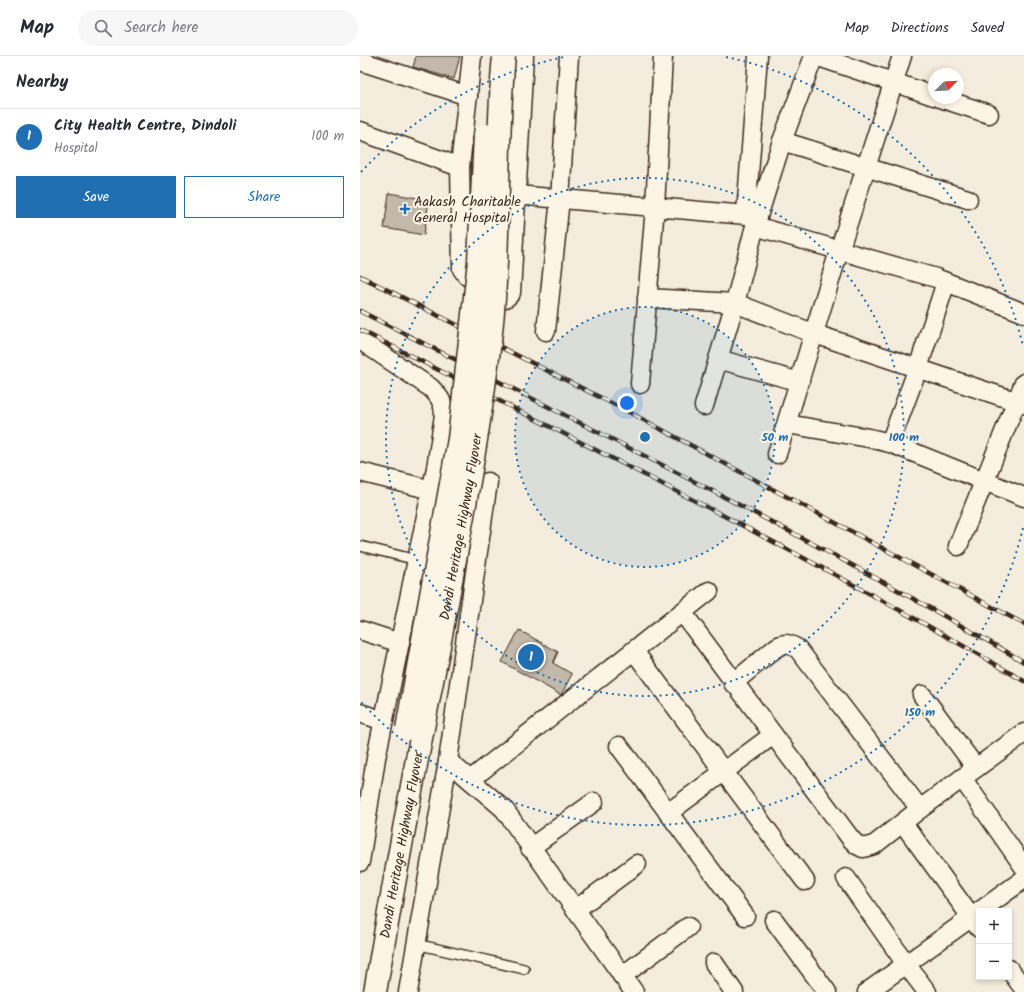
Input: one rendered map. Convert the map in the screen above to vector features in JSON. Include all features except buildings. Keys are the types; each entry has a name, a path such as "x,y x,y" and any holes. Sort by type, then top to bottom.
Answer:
{"main road":[{"name":"Dandi Heritage Highway Flyover","path":"360,992 459,439 479,261 486,89 490,56"},
{"name":"Dandi Heritage Highway Flyover","path":"375,992 397,864 452,573 481,408 491,330 498,230 501,104 504,56"}],"street":[{"path":"472,56 460,167 462,269 467,276 503,298 506,298 511,293 524,56"},
{"path":"546,331 560,199 569,56"},
{"path":"640,384 655,207 664,56"},
{"path":"753,219 758,56"},
{"path":"704,406 735,303 753,219 815,56 928,94"},
{"path":"778,454 839,251 902,56"},
{"path":"360,61 468,96"},
{"path":"958,104 989,114"},
{"path":"360,131 460,167"},
{"path":"782,141 968,199"},
{"path":"516,195 655,207 753,219 839,251 946,282 1023,310"},
{"path":"890,443 918,368 946,282"},
{"path":"647,298 735,303 815,334 1020,402"},
{"path":"360,340 431,388 440,397 444,408 436,468 418,560 384,721 367,779 360,862"},
{"path":"718,359 800,382"},
{"path":"958,546 1020,402 1024,383"},
{"path":"787,424 890,443 1024,497"},
{"path":"360,472 432,490"},
{"path":"408,992 448,761 488,482"},
{"path":"470,780 709,591"},
{"path":"682,612 733,683 851,840 863,848 874,845 920,809 1024,733"},
{"path":"360,630 400,643"},
{"path":"733,683 777,646 791,644 798,649 920,809"},
{"path":"634,651 805,881"},
{"path":"922,695 976,768"},
{"path":"360,713 384,721"},
{"path":"668,813 773,735"},
{"path":"619,746 745,916"},
{"path":"448,761 504,809 530,848 634,992"},
{"path":"962,778 1024,868"},
{"path":"530,848 594,802"},
{"path":"903,823 976,916"},
{"path":"575,910 637,864"},
{"path":"846,878 927,992"},
{"path":"988,908 1024,879"},
{"path":"867,992 976,918"},
{"path":"774,920 827,992"},
{"path":"622,976 688,928"},
{"path":"714,963 734,992"},
{"path":"1012,973 1024,989"}],"lane":[{"path":"360,546 418,560"},
{"path":"416,944 524,969"}],"railway":[{"path":"360,276 627,411 1024,624"},
{"path":"360,311 778,525 943,615 1024,662"},
{"path":"360,330 778,544 943,634 1024,681"}],"place":[{"name":"Aakash Charitable General Hospital","path":"405,209"},
{"name":"City Health Centre, Dindoli","path":"531,657"}]}
